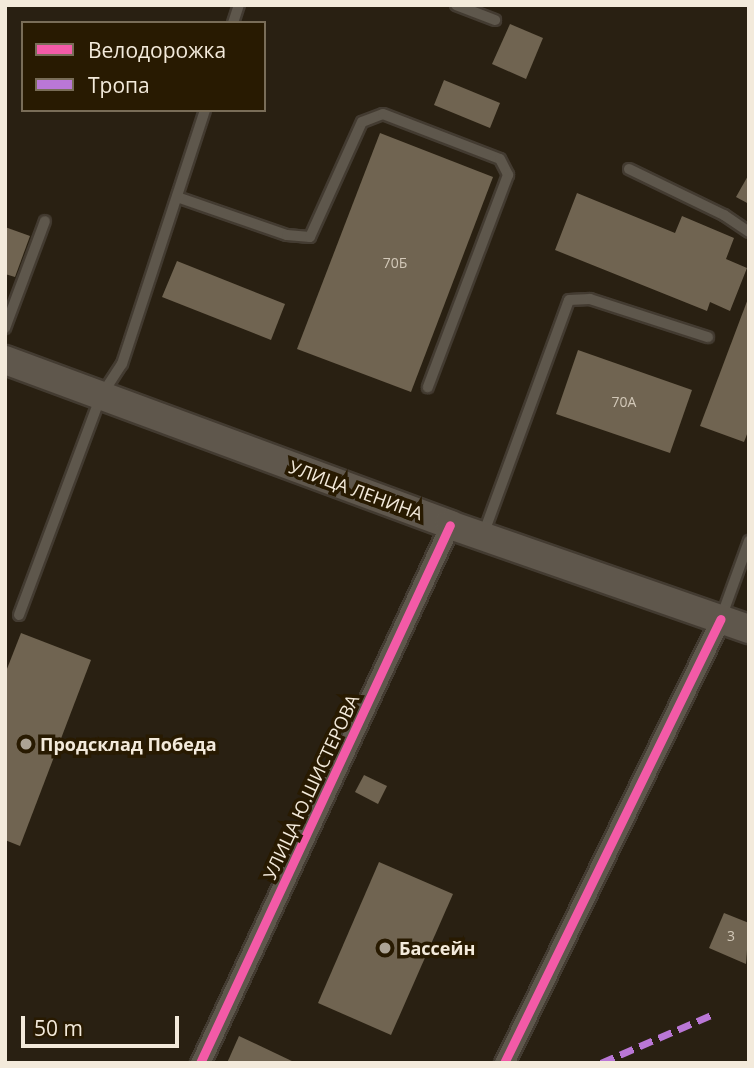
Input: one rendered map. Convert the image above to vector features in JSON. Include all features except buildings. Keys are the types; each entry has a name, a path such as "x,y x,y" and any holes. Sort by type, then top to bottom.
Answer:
{"main road":[{"name":"УЛИЦА ЛЕНИНА","path":"5,360 450,525 749,629"}],"street":[{"name":"УЛИЦА Ю.ШИСТЕРОВА","path":"200,1063 450,525"},
{"path":"504,1063 720,619"}],"lane":[{"path":"456,5 495,20"},
{"path":"19,615 101,396 122,364 204,112"},
{"path":"177,197 287,235 310,237 362,122 383,114 500,159 508,175 428,387"},
{"path":"629,169 724,215 749,232"},
{"path":"5,328 45,221"},
{"path":"482,536 569,300 590,299 708,337"},
{"path":"720,619 749,541"}],"marked path":[{"path":"601,1063 716,1013"}],"cycle path":[{"path":"200,1063 450,525"},
{"path":"504,1063 721,619"}],"place":[{"name":"Продсклад Победа","path":"26,744"},
{"name":"Бассейн","path":"385,948"}]}
